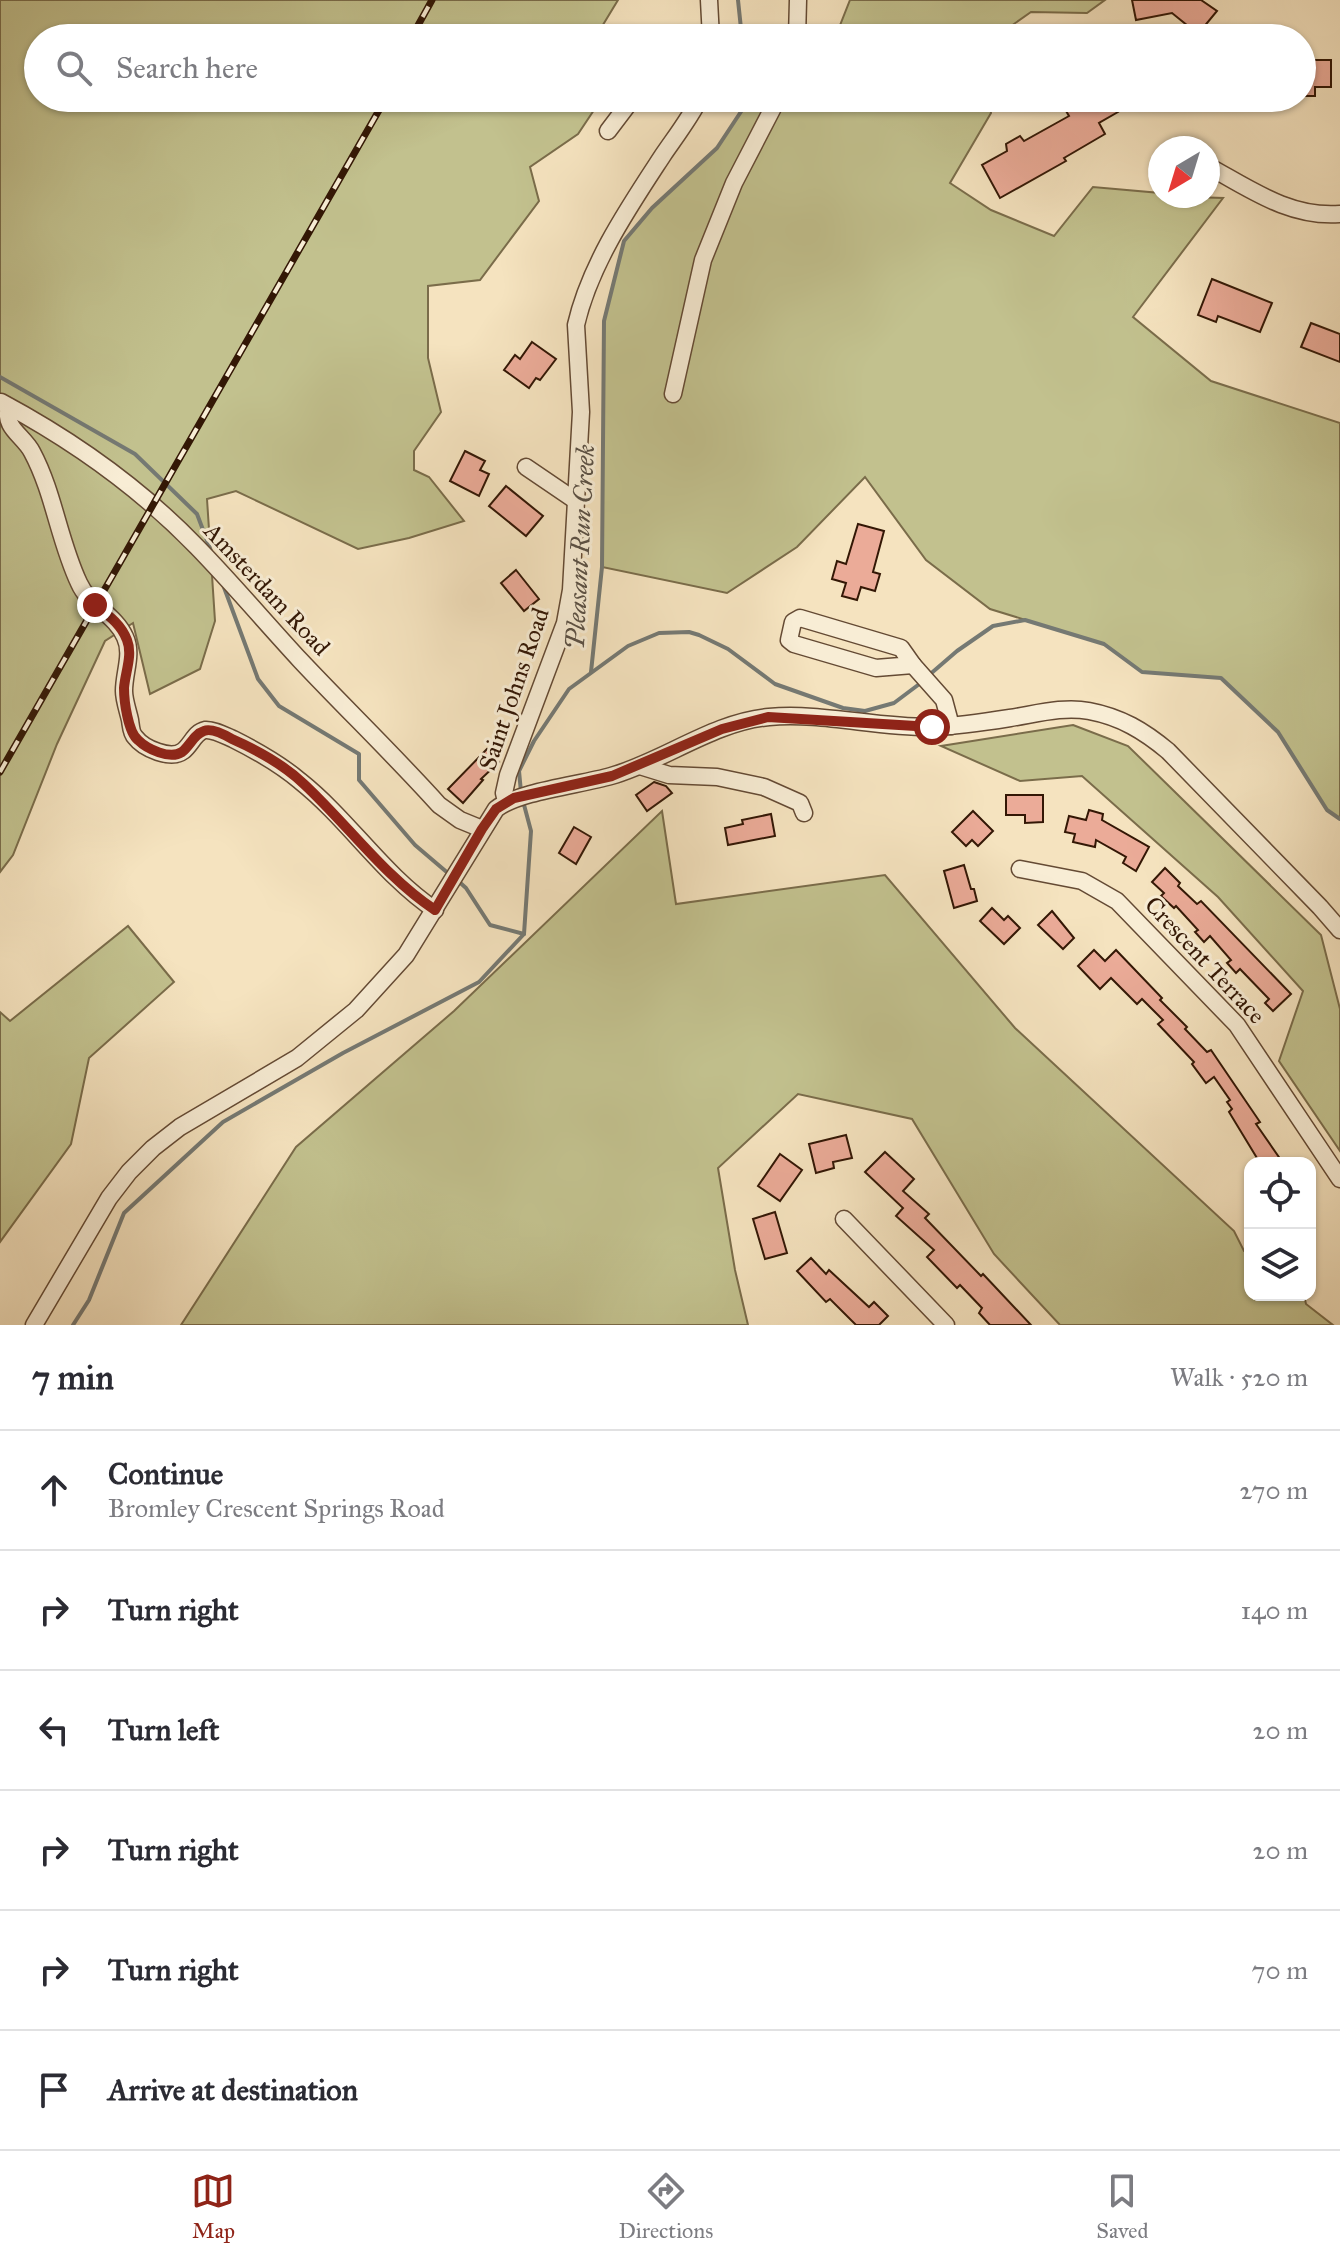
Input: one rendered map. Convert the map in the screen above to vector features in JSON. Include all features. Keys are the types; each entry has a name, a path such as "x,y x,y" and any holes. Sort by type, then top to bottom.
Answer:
{"street":[{"path":"709,0 710,24"},
{"path":"797,24 798,0"},
{"path":"608,131 622,112"},
{"name":"Saint Johns Road","path":"510,799 504,793 508,775 565,623 571,590 581,412 576,325 579,312 602,257 622,221 691,112"},
{"path":"673,394 703,260 734,183 771,112"},
{"path":"1220,172 1290,209 1308,214 1340,214"},
{"path":"5,404 9,425 32,451 49,492 79,584 89,599 113,619 127,640 129,648 124,691 132,733 136,739 151,749 172,755 183,752 201,731 208,730 231,738 275,762 302,782 397,879 435,910"},
{"name":"Amsterdam Road","path":"5,404 70,443 152,505 196,546 439,805 460,820 482,829"},
{"path":"526,467 576,501"},
{"path":"916,667 876,668 794,644 789,640 793,622 800,618 901,648 944,700 951,726"},
{"path":"34,1325 109,1198 129,1172 180,1127 297,1058 356,1010 406,955 496,809 510,799 612,776 722,729 768,717 905,727 951,726 1069,710 1088,711 1128,722 1168,751 1340,930"},
{"path":"640,766 669,775 717,777 764,787 800,803 804,813"},
{"name":"Crescent Terrace","path":"1020,869 1082,881 1117,901 1237,1025 1340,1179"},
{"path":"844,1219 946,1325"}],"shaded area":[{"path":"0,0 618,0 603,24 24,24 24,112 593,112 578,134 530,167 539,201 480,280 428,286 428,358 441,412 414,451 414,470 429,477 464,521 358,549 236,491 207,499 215,621 200,669 150,694 133,623 105,641 57,744 13,855 0,872"},
{"path":"850,0 1105,0 1087,13 1031,12 1014,24 841,24"},
{"path":"741,112 991,112 950,183 991,210 1054,236 1093,187 1148,192 1148,208 1215,208 1133,317 1211,381 1340,423 1340,819 1327,810 1278,732 1221,678 1142,672 1104,644 990,609 926,560 865,477 797,547 727,593 602,567 604,321 624,241 652,208 717,148"},
{"path":"1073,725 1128,746 1321,935 1340,1009 1340,1151 1279,1061 1303,991 1218,897 1082,776 1020,781 941,746"},
{"path":"662,811 676,904 885,875 1015,1028 1234,1231 1244,1251 1244,1301 1305,1301 1333,1325 1060,1325 994,1254 912,1119 798,1094 718,1168 735,1270 748,1325 181,1325 296,1147 454,1011"},
{"path":"128,926 174,982 89,1058 71,1144 0,1242 0,1012 10,1021"}],"building":[{"path":"1132,0 1201,0 1217,11 1206,24 1186,24 1172,13 1136,20"},
{"path":"1316,60 1331,60 1331,87 1316,87"},
{"path":"1067,112 1118,112 1099,123 1105,134 1064,158 1066,161 1000,198 982,165 1007,151 1006,144 1020,136 1024,141 1069,116"},
{"path":"1212,279 1272,303 1260,332 1218,316 1216,322 1198,315"},
{"path":"1311,323 1340,334 1340,362 1301,347"},
{"path":"532,342 556,359 540,380 536,378 529,388 504,370 515,355 520,359"},
{"path":"465,451 485,461 480,470 489,474 479,496 450,481"},
{"path":"506,486 543,516 526,536 489,506"},
{"path":"858,524 884,531 873,572 880,574 875,591 861,587 857,600 842,596 846,583 832,579 837,561 846,564"},
{"path":"516,570 539,599 524,611 501,583"},
{"path":"487,749 499,762 463,803 448,789"},
{"path":"654,782 666,786 672,793 647,811 636,795"},
{"path":"1006,795 1043,795 1043,822 1025,823 1025,815 1006,815"},
{"path":"1089,810 1103,814 1102,820 1149,847 1136,871 1123,863 1126,857 1096,840 1095,847 1073,842 1075,834 1065,832 1069,816 1086,820"},
{"path":"973,811 993,831 978,846 972,840 966,846 952,832"},
{"path":"771,814 775,836 728,845 725,828 743,824 742,820"},
{"path":"574,827 591,837 576,864 559,853"},
{"path":"964,865 977,901 954,908 944,871"},
{"path":"1165,868 1180,883 1178,886 1197,904 1201,901 1291,994 1273,1011 1265,1003 1269,999 1240,969 1236,973 1227,963 1231,960 1210,936 1204,942 1195,932 1198,930 1176,906 1174,908 1161,896 1164,893 1152,882"},
{"path":"992,908 1004,920 1008,916 1020,928 1004,944 980,921"},
{"path":"1052,911 1074,938 1063,949 1038,925"},
{"path":"1094,950 1105,961 1116,950 1162,998 1160,1000 1187,1027 1185,1029 1207,1052 1211,1050 1260,1122 1256,1124 1279,1157 1256,1157 1229,1112 1232,1109 1227,1102 1230,1100 1214,1077 1206,1083 1192,1064 1194,1062 1158,1024 1163,1020 1142,999 1137,1004 1111,978 1100,989 1078,966"},
{"path":"846,1135 852,1158 833,1162 834,1168 816,1173 809,1144"},
{"path":"885,1152 914,1179 903,1191 929,1214 925,1218 1031,1325 990,1325 979,1313 982,1308 927,1257 934,1250 896,1216 903,1208 865,1172"},
{"path":"780,1154 802,1170 780,1201 758,1186"},
{"path":"775,1212 787,1253 765,1259 753,1219"},
{"path":"811,1258 826,1274 829,1270 869,1307 874,1302 888,1316 879,1325 856,1325 830,1299 826,1302 797,1271"}],"waterway":[{"name":"Pleasant Run Creek","path":"738,0 741,24"},
{"name":"Pleasant Run Creek","path":"591,672 602,567 604,321 624,241 652,208 717,148 741,112"},
{"path":"0,377 135,454 197,514 211,551"},
{"path":"222,582 258,679 279,706 359,754 359,780 415,845 449,874"},
{"path":"928,676 993,626 1025,620 1104,644 1142,672 1221,678 1278,732 1327,810 1340,819"},
{"path":"521,792 519,771 534,741 569,689 628,646 659,633 689,632 699,635 728,649 775,684 843,708 865,711 894,703 922,682"},
{"name":"Pleasant Run Creek","path":"73,1325 89,1300 124,1213 223,1122 343,1053 479,982 524,934 531,831 523,801"},
{"path":"456,879 466,888 490,925 524,934"}],"railway":[{"path":"419,24 432,0"},
{"path":"0,772 378,112"}],"route":[{"path":"95,605 113,619 127,640 129,648 124,691 132,733 136,739 151,749 172,755 183,752 201,731 208,730 231,738 275,762 302,782 397,879 435,910 496,809 514,798 612,776 722,729 768,717 932,727"}]}
